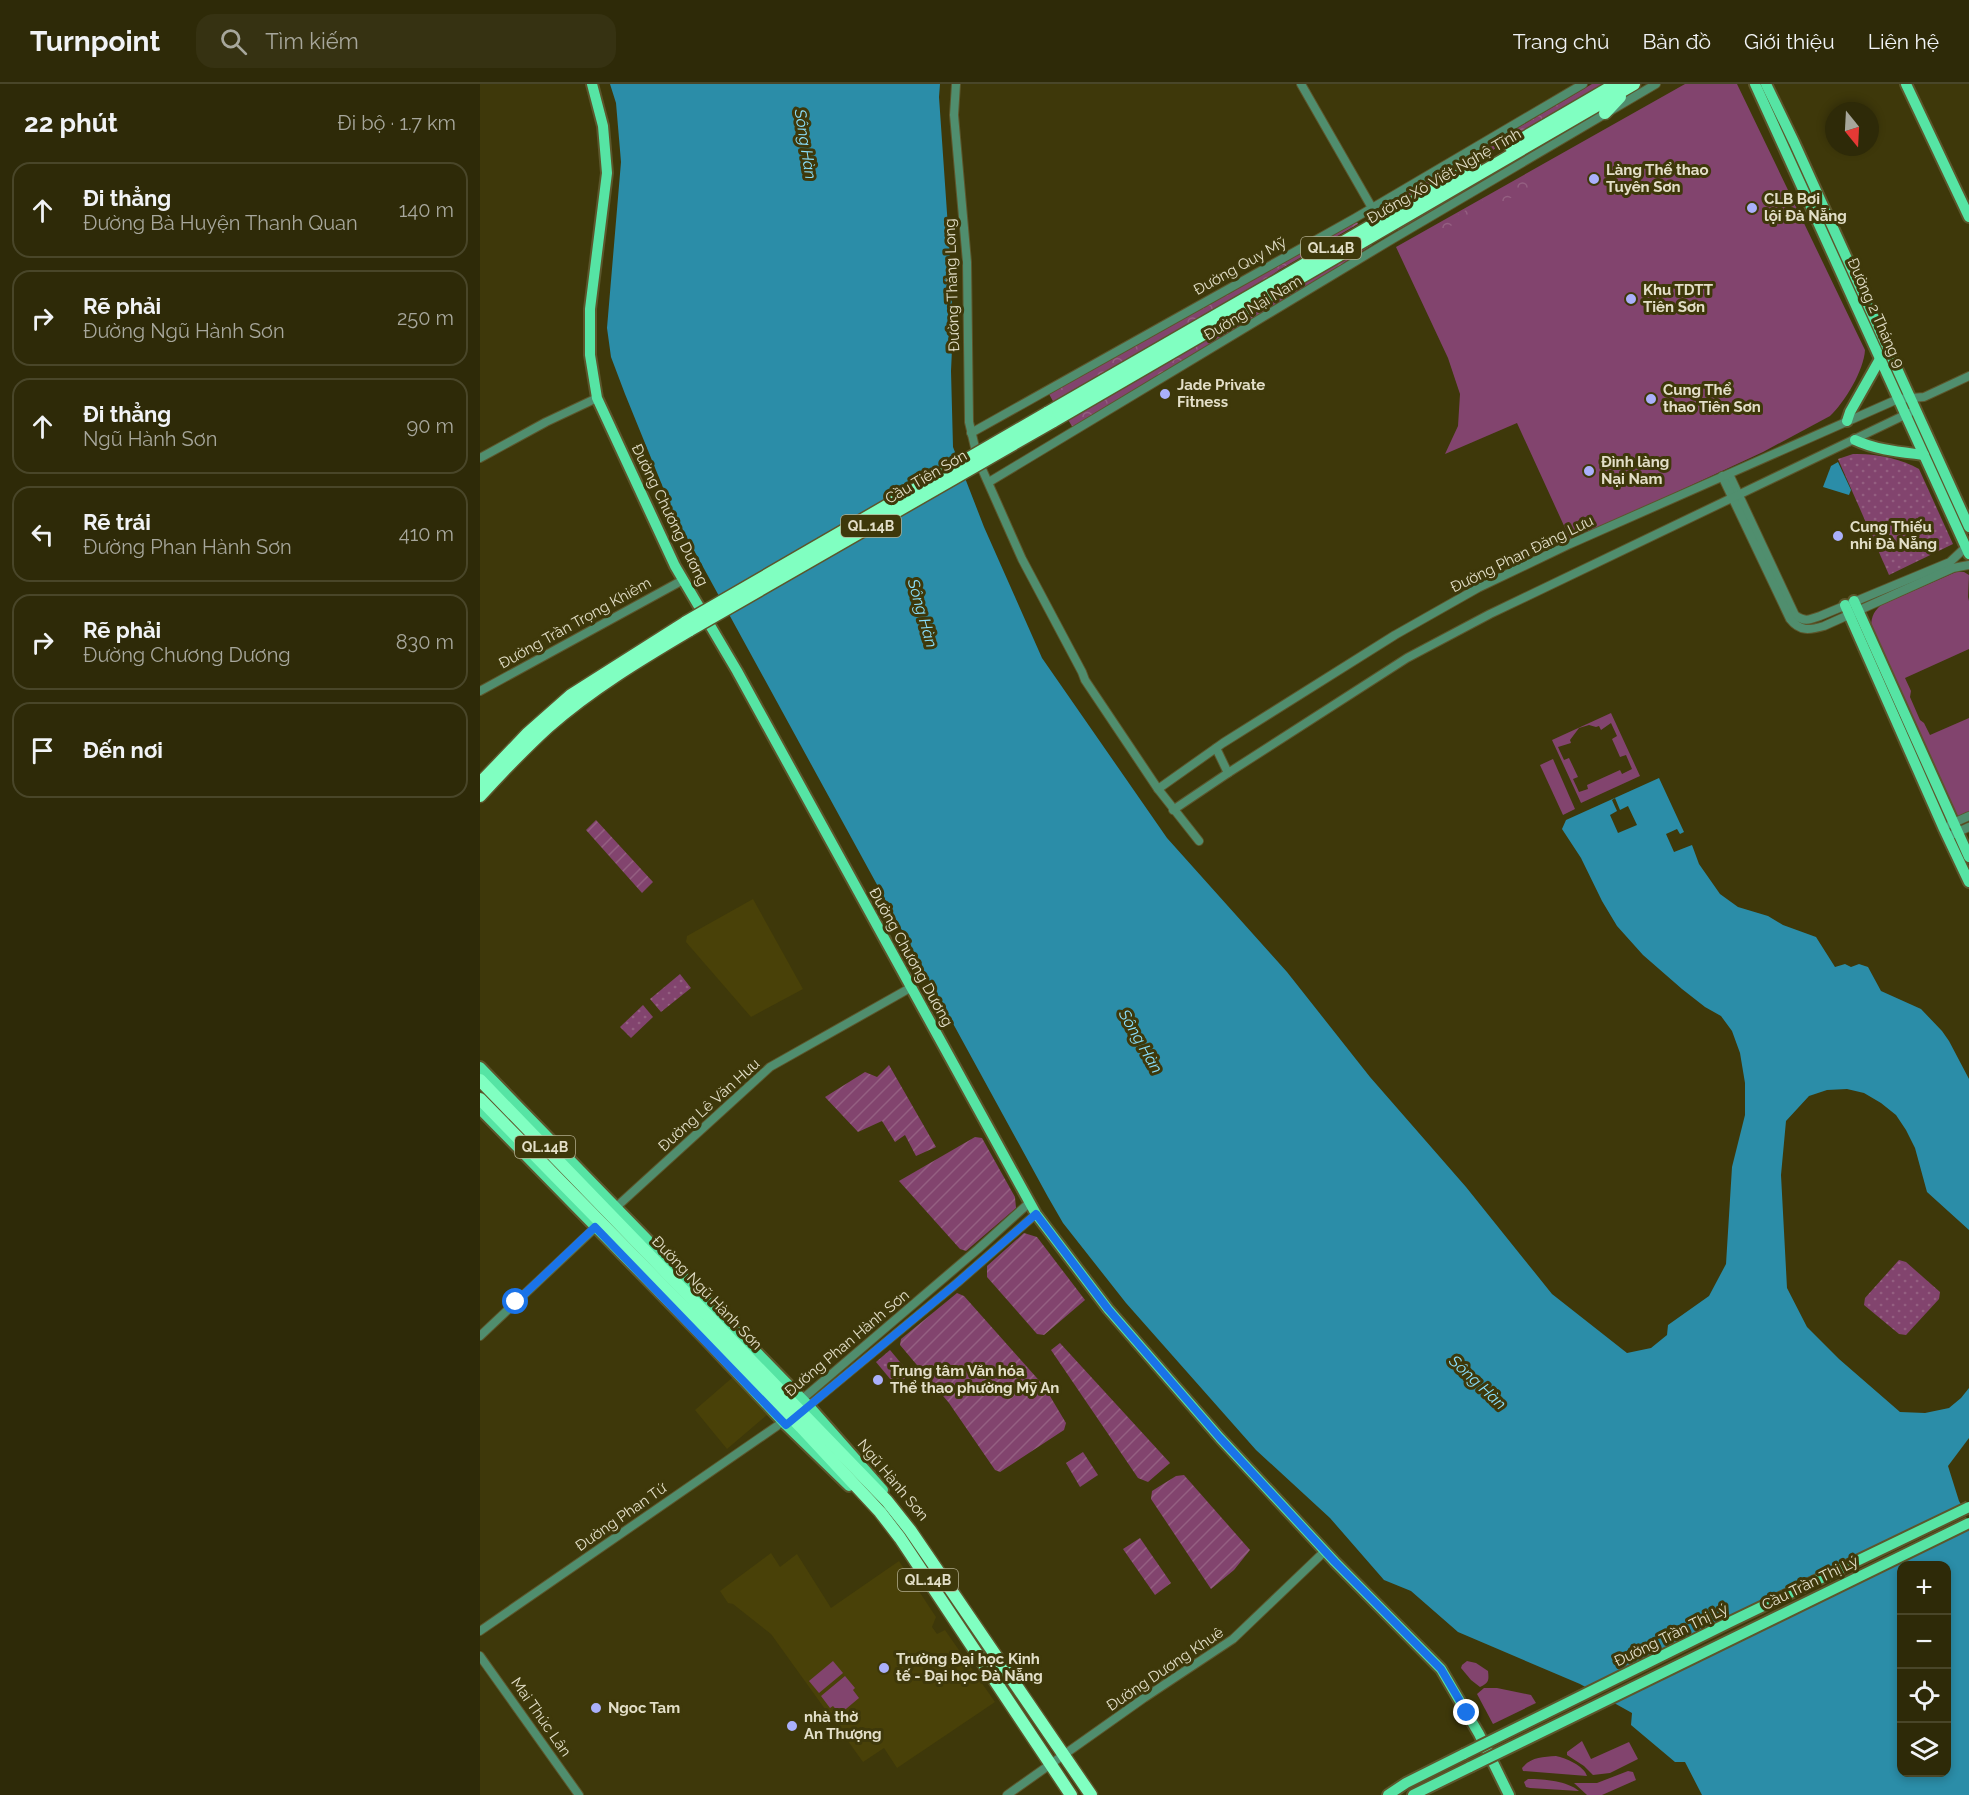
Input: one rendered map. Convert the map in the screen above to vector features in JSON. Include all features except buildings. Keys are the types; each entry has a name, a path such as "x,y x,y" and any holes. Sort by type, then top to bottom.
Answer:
{"highway":[{"name":"Đường Xô Viết Nghệ Tĩnh","path":"1381,225 1616,84"},
{"name":"Đường Xô Viết Nghệ Tĩnh","path":"1049,417 1381,225 1632,85"},
{"path":"1605,113 1632,85"},
{"name":"Cầu Tiên Sơn","path":"688,626 1049,417"},
{"name":"QL.14B","path":"480,783 528,733 572,695 688,626"},
{"name":"QL.14B","path":"480,796 507,766 550,725 591,693 688,626"},
{"name":"Đường Ngũ Hành Sơn","path":"480,1080 605,1218 792,1414 887,1501 910,1530"},
{"name":"Đường Ngũ Hành Sơn","path":"480,1099 605,1218"},
{"name":"Ngũ Hành Sơn","path":"792,1414 880,1512 900,1538 1050,1766"},
{"name":"Ngũ Hành Sơn","path":"910,1530 968,1609 1091,1795"},
{"path":"1050,1766 1070,1795"}],"main road":[{"name":"Đường Chương Dương","path":"592,84 603,126 607,173 590,309 590,355 597,398 683,580 732,662 1036,1214 1108,1309 1220,1438 1325,1551 1441,1669 1473,1724 1509,1795"},
{"name":"Đường 2 Tháng 9","path":"1755,84 1968,550"},
{"name":"Đường 2 Tháng 9","path":"1766,84 1969,527"},
{"path":"1906,84 1969,217"},
{"path":"1847,421 1880,359"},
{"path":"1855,440 1883,448 1924,455"},
{"path":"1852,608 1950,830 1969,882"},
{"path":"1950,830 1969,857"},
{"name":"Đường Ngũ Hành Sơn","path":"480,1067 735,1371"},
{"name":"Đường Ngũ Hành Sơn","path":"480,1109 605,1218 626,1217"},
{"name":"Ngũ Hành Sơn","path":"626,1217 754,1352 792,1414"},
{"name":"Ngũ Hành Sơn","path":"735,1371 792,1414 898,1506 968,1609"},
{"name":"Đường Trần Thị Lý","path":"1388,1795 1406,1783 1464,1754 1969,1507"},
{"name":"Cầu Trần Thị Lý","path":"1413,1795 1969,1523"},
{"name":"Ngũ Hành Sơn","path":"952,1620 1050,1766"},
{"name":"Ngũ Hành Sơn","path":"1066,1755 1096,1795"}],"street":[{"name":"Đường Thăng Long","path":"956,84 954,115 967,253 971,433 978,460 1022,559 1085,680 1158,789 1199,841"},
{"path":"1301,84 1391,240"},
{"name":"Đường Quy Mỹ","path":"971,433 1372,208 1583,84"},
{"name":"Đường Nại Nam","path":"989,482 1391,240 1656,84"},
{"path":"1173,810 1407,658 1490,614 1905,416 1913,403 1969,376"},
{"path":"480,458 546,422 597,398"},
{"name":"Đường Phan Đăng Lưu","path":"1158,789 1216,748 1395,635 1478,588 1570,544 1898,399 1913,403"},
{"path":"1726,475 1795,615 1801,620 1806,621 1852,608 1953,568 1969,565"},
{"path":"1852,608 1950,562 1968,550"},
{"name":"Đường Trần Trọng Khiêm","path":"480,691 683,580"},
{"path":"1216,748 1228,773"},
{"path":"1950,830 1969,816"},
{"path":"1950,830 1969,827"},
{"name":"Đường Lê Văn Hưu","path":"480,1336 605,1218 770,1068 910,988"},
{"name":"Đường Phan Hành Sơn","path":"792,1414 1029,1203"},
{"name":"Đường Phan Hành Sơn","path":"792,1414 957,1283 1036,1214"},
{"name":"Đường Phan Tứ","path":"480,1631 792,1414"},
{"name":"Đường Dương Khuê","path":"1008,1795 1136,1703 1233,1640 1325,1551"},
{"name":"Mai Thúc Lân","path":"480,1656 579,1795"}],"shaded area":[{"path":"753,899 803,989 751,1017 686,942 687,936"},
{"path":"733,1377 767,1415 727,1449 695,1410"},
{"name":"Trường Đại học Kinh tế - Đại học Đà Nẵng","path":"771,1553 780,1567 797,1554 831,1608 899,1561 936,1617 932,1627 937,1634 945,1630 995,1702 897,1768 884,1748 863,1762 771,1634 733,1604 728,1603 720,1591"}],"green space":[{"path":"1592,84 1605,84 1454,173 1390,207 1389,204"},
{"name":"Khu TDTT Tiên Sơn","path":"1685,84 1737,84 1865,350 1864,358 1853,385 1842,403 1830,416 1763,452 1571,541 1517,423 1445,454 1458,426 1460,394 1448,358 1396,247"},
{"path":"1606,104 1578,125 1398,230 1396,226"},
{"path":"1526,176 1532,188 1410,245 1408,243"},
{"path":"1357,222 1358,224 1279,270 1250,291 1054,403 1049,394"},
{"path":"1371,244 1333,271 1073,428 1067,418 1331,264"},
{"path":"1853,454 1887,457 1919,469 1953,544 1889,575 1838,459"},
{"path":"1956,572 1969,575 1969,649 1905,678 1920,720 1930,735 1969,718 1969,812 1960,816 1955,816 1871,631 1873,617 1881,605"},
{"path":"1611,713 1640,776 1581,803 1552,740","holes":["1611,723 1617,736 1612,739 1620,757 1626,755 1632,769 1622,774 1620,770 1587,785 1588,789 1579,792 1573,779 1578,777 1569,758 1564,760 1558,747 1571,743 1570,740 1579,728 1589,725 1599,726 1601,730"]},
{"path":"1553,759 1575,809 1563,815 1540,765"},
{"path":"596,820 653,882 642,893 586,830"},
{"path":"680,974 691,988 661,1012 650,999"},
{"path":"643,1005 653,1017 631,1038 620,1027"},
{"path":"889,1065 936,1147 916,1156 905,1135 895,1142 882,1121 858,1132 825,1097 865,1072 877,1077"},
{"path":"975,1137 982,1138 1015,1197 1016,1208 966,1251 960,1249 899,1181"},
{"path":"1024,1233 1037,1237 1085,1300 1044,1335 1037,1334 987,1277 987,1266"},
{"path":"1899,1260 1906,1262 1940,1292 1939,1299 1906,1335 1899,1334 1864,1305 1865,1298"},
{"path":"957,1293 964,1296 1044,1386 1066,1423 1064,1430 1000,1472 995,1470 949,1403 900,1345 901,1339"},
{"path":"1060,1343 1170,1463 1148,1482 1138,1478 1051,1350"},
{"path":"890,1350 910,1374 896,1386 876,1362"},
{"path":"1083,1452 1098,1475 1080,1487 1066,1463"},
{"path":"1184,1475 1250,1550 1234,1570 1211,1589 1151,1499 1152,1491 1176,1476"},
{"path":"1140,1538 1171,1583 1155,1595 1123,1549"},
{"path":"833,1661 843,1673 819,1693 809,1681"},
{"path":"1467,1661 1476,1663 1488,1671 1487,1683 1480,1687 1471,1680 1461,1668"},
{"path":"845,1676 855,1688 853,1690 859,1698 840,1714 833,1706 830,1708 821,1696"},
{"path":"1484,1688 1497,1688 1531,1695 1536,1703 1493,1724 1477,1694"},
{"path":"1582,1741 1591,1759 1629,1742 1638,1759 1610,1773 1593,1775 1567,1755 1567,1752"},
{"path":"1556,1756 1579,1766 1587,1776 1523,1771 1525,1764 1533,1760"},
{"path":"1628,1771 1633,1772 1636,1780 1602,1795 1587,1795 1574,1783 1597,1783"},
{"path":"1528,1779 1562,1783 1579,1791 1530,1788 1526,1787 1524,1782"}],"water":[{"name":"Sông Hàn","path":"610,84 940,84 953,328 951,371 953,447 984,527 1042,658 1167,838 1287,972 1370,1077 1466,1187 1552,1294 1627,1353 1651,1348 1667,1335 1668,1325 1709,1296 1726,1264 1732,1167 1745,1115 1745,1083 1740,1053 1732,1031 1721,1016 1705,1007 1643,955 1617,926 1581,858 1562,829 1566,820 1659,778 1684,832 1680,834 1677,829 1666,834 1674,852 1692,845 1699,864 1720,894 1738,907 1768,916 1783,925 1816,937 1835,967 1845,964 1851,967 1859,964 1868,967 1881,991 1921,1009 1942,1031 1969,1079 1969,1230 1927,1192 1915,1148 1896,1115 1864,1093 1847,1089 1827,1090 1809,1096 1786,1121 1781,1175 1787,1288 1807,1327 1839,1359 1900,1412 1925,1413 1949,1408 1969,1388 1969,1438 1948,1466 1959,1501 1969,1518 1969,1795 1702,1795 1685,1762 1675,1762 1631,1725 1632,1713 1580,1684 1458,1632 1411,1591 1384,1580 1330,1518 1256,1450 1126,1303 1063,1223 1048,1197 673,512 611,357 607,328 621,162 616,103"},
{"path":"1838,462 1851,490 1849,495 1823,487 1831,466"}],"pier":[{"path":"1615,798 1620,810 1628,806 1637,825 1618,833 1610,815 1617,811 1612,800"},
{"path":"1969,1512 1969,1529 1904,1561 1897,1561 1897,1564 1611,1704 1582,1689 1927,1523"}],"place":[{"name":"Làng Thể thao Tuyên Sơn","path":"1594,179"},
{"name":"CLB Bơi lội Đà Nẵng","path":"1752,208"},
{"name":"Khu TDTT Tiên Sơn","path":"1631,299"},
{"name":"Jade Private Fitness","path":"1165,394"},
{"name":"Cung Thể thao Tiên Sơn","path":"1651,399"},
{"name":"Đình làng Nại Nam","path":"1589,471"},
{"name":"Cung Thiếu nhi Đà Nẵng","path":"1838,536"},
{"name":"Trung tâm Văn hóa Thể thao phường Mỹ An","path":"878,1380"},
{"name":"Trường Đại học Kinh tế - Đại học Đà Nẵng","path":"884,1668"},
{"name":"Ngoc Tam","path":"596,1708"},
{"name":"nhà thờ An Thượng","path":"792,1726"}],"route":[{"path":"516,1302 595,1227 786,1425 899,1332 1036,1214 1108,1309 1220,1438 1335,1562 1441,1669 1467,1713"}]}
